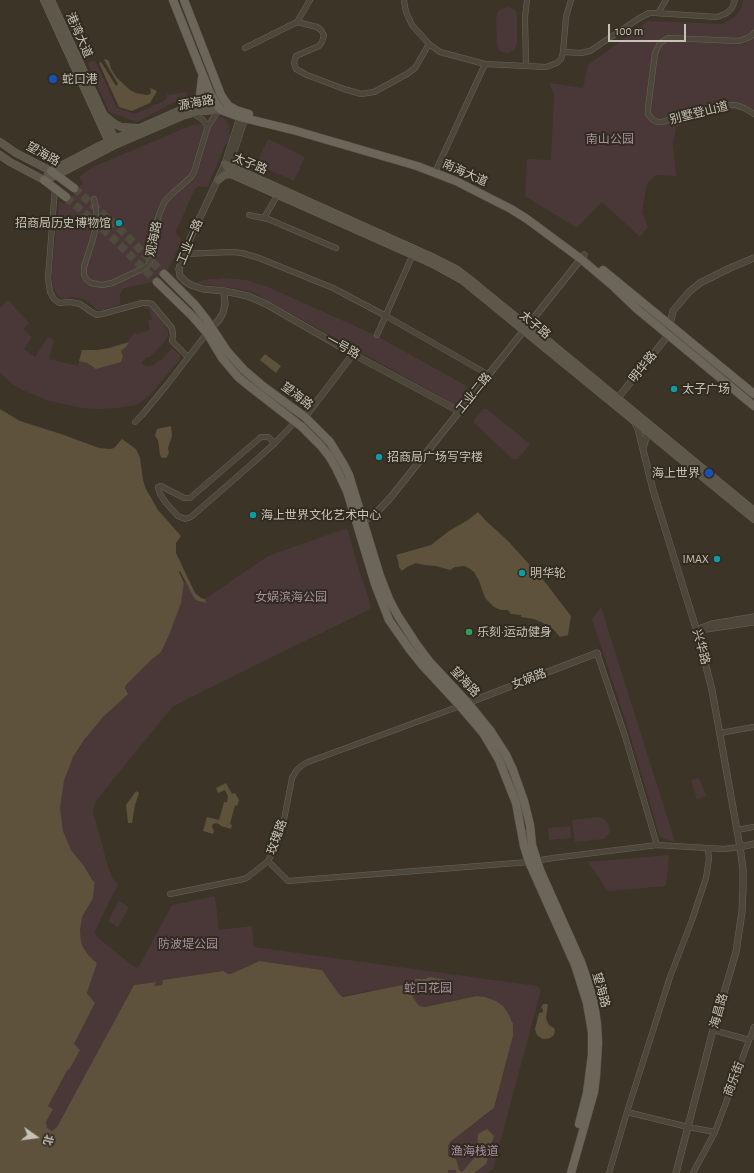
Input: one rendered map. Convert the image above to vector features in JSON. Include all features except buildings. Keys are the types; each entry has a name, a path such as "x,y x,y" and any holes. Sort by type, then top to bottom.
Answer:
{"main road":[{"name":"港湾大道","path":"44,0 113,142"},
{"name":"港湾大道","path":"51,0 103,115 113,142"},
{"path":"173,0 210,93 219,107"},
{"path":"184,0 221,95 229,106"},
{"path":"191,110 200,95 202,88 202,74"},
{"name":"源海路","path":"113,142 172,119 205,104 219,107 229,106"},
{"name":"南海大道","path":"229,106 243,116 317,131 399,155 437,168 477,186 513,205 543,224 582,257 670,325 754,394"},
{"name":"南海大道","path":"219,107 243,116 397,160 435,173 456,181 506,206 582,257 637,309 754,406"},
{"name":"源海路","path":"44,180 54,173 140,128 191,110"},
{"path":"103,115 108,120 121,127 140,128"},
{"name":"望海路","path":"0,142 16,153 54,173 74,188"},
{"name":"望海路","path":"0,155 44,180 66,197"},
{"path":"218,180 224,175 234,172 228,162"},
{"name":"太子路","path":"234,172 278,194 432,263 462,280 525,328 546,340 754,511"},
{"name":"太子路","path":"234,172 446,264 456,270 473,282 634,421 754,519"},
{"name":"望海路","path":"164,274 195,306 209,330 222,358 238,377 296,421 321,446 336,468 360,522 365,538 374,584 398,616 416,645 464,704 496,738 513,770 527,812 533,861 575,965 587,1003 592,1032 592,1055 587,1093 565,1173"},
{"name":"望海路","path":"156,282 209,330 244,370 305,416 330,442 344,465 354,487 360,522"},
{"name":"望海路","path":"533,861 581,962 590,991 597,1024 598,1043 594,1092 571,1173"}],"street":[{"path":"245,48 297,22 310,0"},
{"path":"404,0 406,12 412,25 434,49 445,54 485,64 546,67 552,66 561,59 566,17 571,0"},
{"path":"526,65 525,17 527,0"},
{"path":"658,13 666,0"},
{"path":"563,52 581,53 590,50 649,13 717,17 728,12 732,8 735,0"},
{"path":"297,22 319,28 324,35 319,46 296,56 294,63 296,69 306,75 361,94 374,92 407,74 415,68 429,44"},
{"name":"别墅登山道","path":"754,33 750,37 739,41 668,38 660,43 655,53 648,108 648,114 657,122 728,105 736,105 754,114"},
{"path":"437,168 485,64"},
{"name":"观海路","path":"94,198 96,227 84,270 85,277 88,281 94,284 102,285 112,283 147,266 152,258 154,249 153,233 160,212 165,201 191,177 194,172 208,126 219,107"},
{"path":"191,110 208,126"},
{"name":"工业一路","path":"224,291 196,287 185,281 180,276 179,269 184,254 218,180 228,162 243,116"},
{"path":"55,187 48,278 50,292 54,299 59,303 70,302 80,304 93,314 97,315 142,303 152,304 172,328 172,341 188,357"},
{"path":"264,218 278,194"},
{"path":"249,214 264,218 336,248"},
{"path":"184,254 232,252 251,255 332,288 386,316 489,374"},
{"path":"377,334 412,254"},
{"name":"工业二路","path":"360,522 371,517 384,505 582,257"},
{"path":"668,334 673,311 694,287 730,268 754,258"},
{"path":"135,422 166,386 221,316 225,308 224,291"},
{"name":"一号路","path":"224,291 256,299 353,354 460,411"},
{"name":"明华路","path":"617,399 668,334"},
{"path":"305,416 353,354"},
{"path":"275,443 268,437 261,437 190,498 184,498 161,486 158,487 160,494 178,516 184,519 188,518 275,443 296,421"},
{"name":"兴华路","path":"634,421 638,429 642,452 696,630 712,690 740,848"},
{"path":"642,452 646,438 648,435 651,435"},
{"path":"696,630 712,624 754,617"},
{"path":"696,630 713,629 754,622"},
{"path":"597,653 625,736 657,845"},
{"name":"女娲路","path":"464,704 597,653"},
{"name":"玫瑰路","path":"464,704 308,762 298,768 292,778 286,815 280,837 268,861 288,881 533,861 657,845 730,849 740,848"},
{"path":"720,733 754,727"},
{"path":"737,830 754,827"},
{"path":"740,848 754,844"},
{"path":"609,1173 670,977 706,878 709,859 708,848"},
{"name":"海昌路","path":"676,1173 713,1030 736,952 740,932 743,889 740,848"},
{"path":"170,894 241,880 248,877 268,861"},
{"name":"商乐街","path":"693,1173 715,1132 754,1027"},
{"path":"713,1030 749,1040"},
{"path":"627,1112 715,1132"}],"green space":[{"name":"南山公园","path":"743,0 754,0 754,113 729,109 676,127 673,144 676,176 656,175 647,184 642,212 648,227 640,237 602,202 577,228 525,196 527,159 551,160 554,94 549,83 583,88 588,65 648,21 722,24 734,18 742,7"},
{"path":"509,7 517,13 517,43 514,50 507,54 500,51 497,44 496,20 497,13 500,9"},
{"path":"89,62 96,62 117,108 135,114 164,101 167,97 167,92 168,95 187,92 185,98 137,122 109,112 88,64"},
{"path":"219,117 224,118 229,125 230,136 228,143 225,145 208,186 199,186 195,189 176,231 177,235 181,239 181,242 168,270 148,283 124,288 120,294 119,305 103,310 97,310 86,301 78,298 72,297 64,299 58,296 53,288 52,270 59,200 64,204 83,183 79,177 88,170 100,164 192,125 202,124 209,128"},
{"path":"268,139 305,157 294,181 256,164"},
{"path":"225,278 246,280 268,287 375,335 465,385 467,390 458,403 454,404 252,292 194,283 204,280"},
{"path":"8,300 29,323 23,329 32,337 24,349 35,357 48,337 54,340 49,359 78,366 79,361 87,363 93,368 123,356 121,351 134,333 137,334 150,330 148,321 152,319 148,308 144,309 143,306 146,306 152,307 168,330 168,336 150,357 146,357 141,364 148,366 154,365 172,348 180,355 180,359 150,395 137,405 99,409 82,408 49,401 22,390 12,384 0,373 0,308"},
{"path":"483,409 487,409 530,444 518,459 513,459 474,423 474,420"},
{"path":"347,528 371,605 370,609 173,706 95,802 93,815 96,821 108,867 113,879 118,884 95,933 97,937 133,966 138,968 172,905 215,896 219,930 252,926 254,947 537,986 541,990 493,1169 487,1173 448,1173 447,1148 450,1142 491,1111 495,1106 513,1036 512,1021 507,1012 485,997 481,996 421,1007 417,1005 405,986 402,985 342,996 322,970 257,961 231,974 223,971 164,980 162,985 154,986 155,982 134,985 57,1127 54,1130 49,1130 46,1126 46,1122 53,1109 48,1106 68,1069 69,1070 74,1044 95,1003 87,993 97,963 89,956 83,947 80,930 82,917 94,895 94,884 84,866 71,850 63,831 61,820 61,794 73,757 93,728 127,694 125,688 126,685 161,652 181,603 184,583 186,582 193,596 197,600 205,603 205,599 268,556"},
{"path":"601,607 675,842 661,837 659,834 631,738 592,619"},
{"path":"699,778 706,796 697,799 691,780"},
{"path":"599,817 604,819 609,825 609,834 604,839 575,842 572,820"},
{"path":"570,826 571,838 549,840 548,828"},
{"path":"669,855 666,886 608,891 588,862"},
{"path":"119,901 129,907 118,927 108,921"}],"shaded area":[{"path":"106,59 109,61 111,69 117,78 130,90 146,95 151,93 150,88 157,91 150,103 132,111 119,107 99,63 101,62 116,86 118,84 104,60"},
{"path":"129,342 121,351 123,356 121,362 96,369 87,363 79,361 82,350 98,350"},
{"path":"265,354 281,366 276,373 260,360"},
{"path":"0,409 20,421 99,448 114,448 122,439 136,449 140,458 143,480 146,489 158,510 181,536 176,543 176,553 195,593 201,598 205,599 206,603 196,600 180,571 179,572 184,583 181,603 161,652 126,685 125,688 128,694 103,717 84,740 73,757 64,781 60,808 63,831 71,850 84,866 95,884 93,898 82,917 80,930 83,947 89,956 97,963 87,993 95,1003 74,1044 80,1050 48,1106 53,1109 46,1122 47,1128 52,1131 57,1127 134,985 156,982 154,986 162,985 163,980 223,971 231,974 259,961 322,970 339,994 343,997 402,985 405,986 409,992 416,987 415,979 426,979 429,977 447,980 437,990 420,992 412,996 419,1006 425,1007 477,996 485,997 496,1001 503,1006 513,1024 513,1036 494,1108 450,1142 448,1146 448,1156 456,1159 459,1170 462,1172 477,1155 478,1134 487,1129 494,1136 486,1164 474,1173 456,1173 456,1170 448,1170 448,1173 0,1173"},
{"path":"171,426 172,436 168,448 169,453 166,458 163,458 160,455 158,440 155,436 157,429"},
{"path":"478,512 509,542 545,582 571,616 568,635 560,637 553,629 541,622 534,619 521,617 521,615 511,614 508,610 501,610 494,607 486,599 474,572 465,566 455,567 450,570 416,563 402,571 399,567 396,555 431,545"},
{"path":"226,783 232,794 235,793 239,800 237,806 235,805 230,824 232,825 231,829 216,823 213,824 212,827 214,831 213,834 203,831 207,817 219,820 224,802 227,802 228,796 225,790 218,793 216,788"},
{"path":"136,791 139,793 132,823 128,823 126,805"},
{"path":"543,1004 548,1005 546,1018 549,1025 555,1030 554,1035 546,1039 538,1036 535,1029 539,1013 543,1012 543,1009 541,1008"}],"tunnel":[{"path":"74,188 121,230 164,274"},
{"path":"66,197 113,238 157,282"}],"place":[{"name":"蛇口港","path":"53,79"},
{"name":"招商局历史博物馆","path":"119,223"},
{"name":"太子广场","path":"674,389"},
{"name":"招商局广场写字楼","path":"379,457"},
{"name":"海上世界","path":"709,473"},
{"name":"海上世界文化艺术中心","path":"253,515"},
{"name":"IMAX","path":"717,559"},
{"name":"明华轮","path":"522,573"},
{"name":"乐刻·运动健身","path":"469,632"}],"park label":[{"name":"女娲滨海公园","path":"291,597"},
{"name":"防波堤公园","path":"188,944"},
{"name":"蛇口花园","path":"428,988"},
{"name":"渔海栈道","path":"475,1151"}]}
